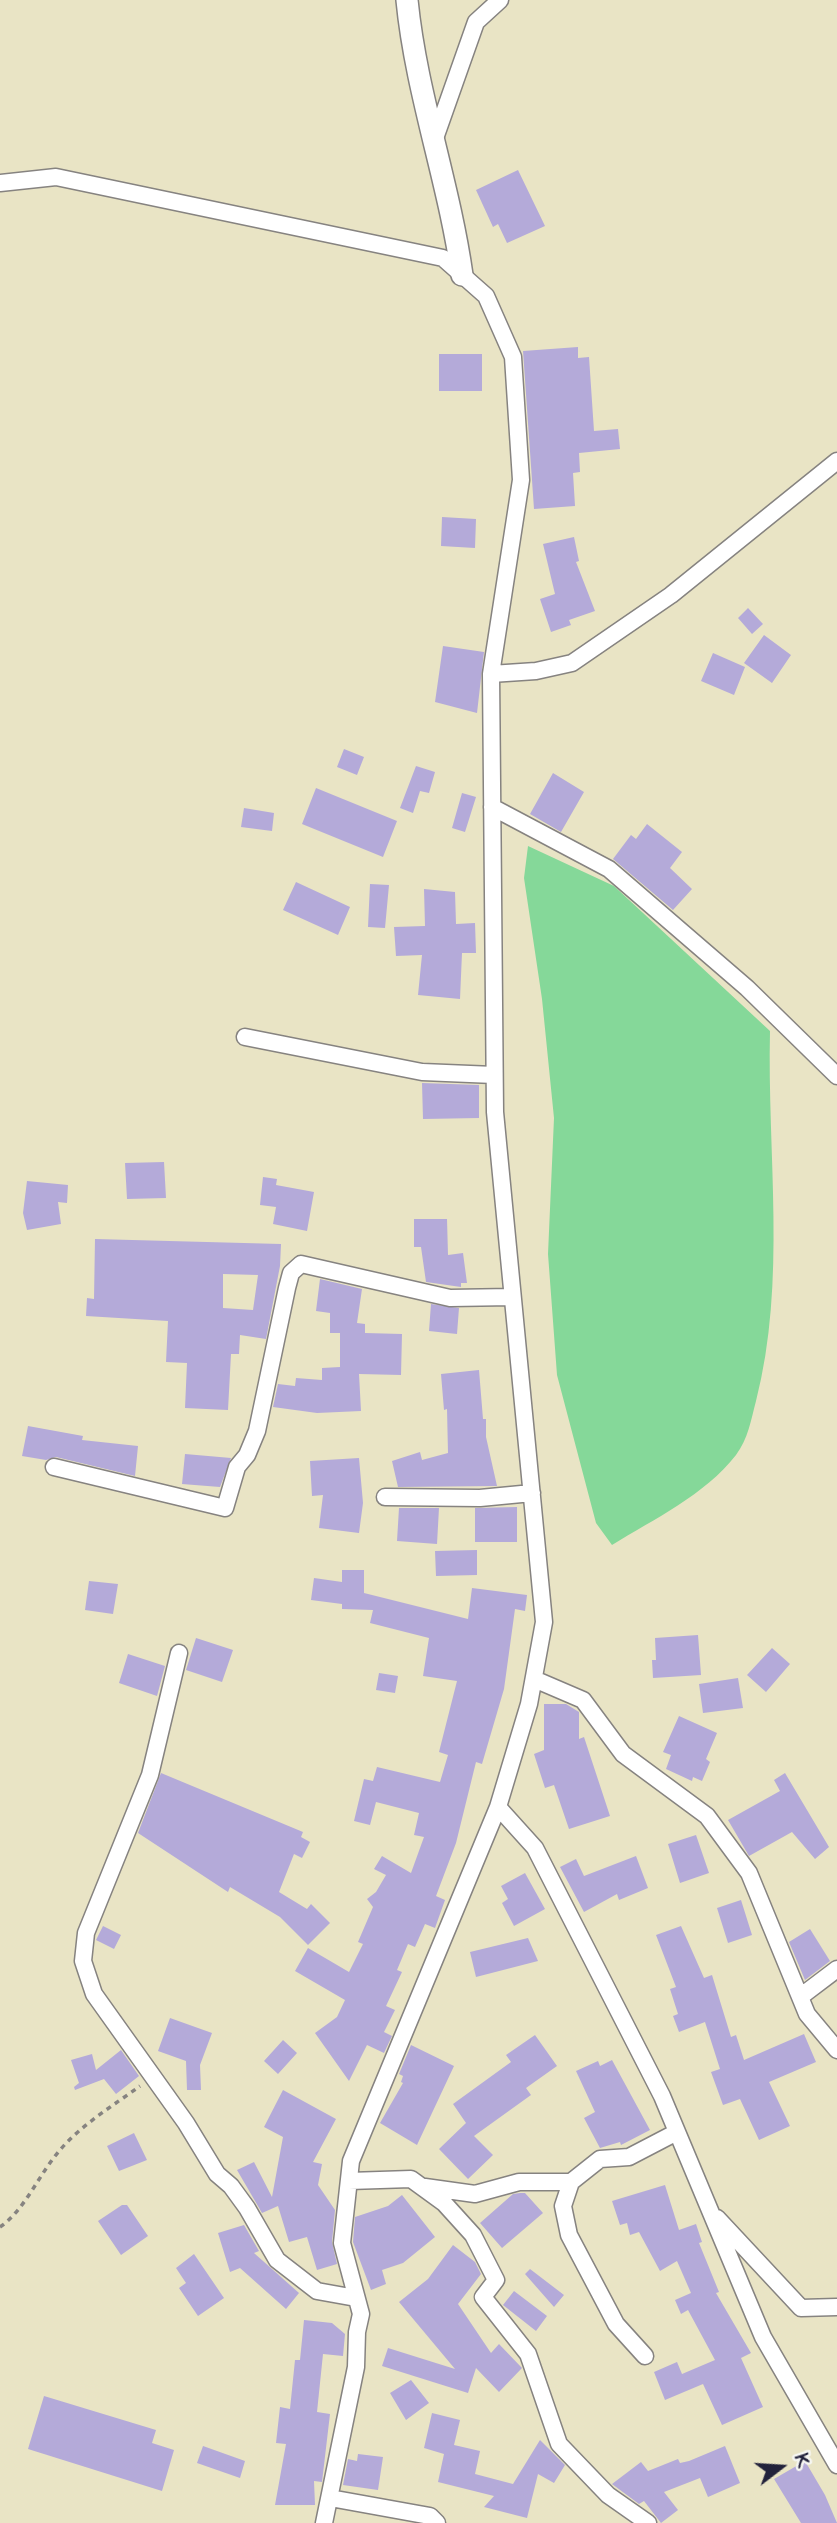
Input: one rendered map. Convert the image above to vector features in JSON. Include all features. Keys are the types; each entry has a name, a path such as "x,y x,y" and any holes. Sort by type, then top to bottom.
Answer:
{"street":[{"path":"407,0 411,44 455,228 462,275"},
{"path":"434,141 477,22 500,0"},
{"path":"0,183 56,177 443,258 486,296 513,357 521,480 491,674 494,1075 512,1297 544,1622 534,1679 498,1807 351,2161 342,2243 361,2314 356,2367 324,2523"},
{"path":"491,674 536,671 572,663 671,594 837,461"},
{"path":"492,807 609,869 747,989 837,1076"},
{"path":"245,1037 422,1072 494,1075"},
{"path":"54,1467 225,1508 237,1467 247,1455 257,1431 289,1280 291,1273 300,1264 450,1298 512,1297"},
{"path":"385,1497 480,1498 532,1493"},
{"path":"179,1653 150,1775 86,1933 83,1961 93,1994 186,2123 217,2174 231,2186 247,2208 277,2260 317,2291 356,2298"},
{"path":"534,1679 583,1700 623,1754 707,1816 750,1873 807,2014 837,2050"},
{"path":"498,1807 535,1848 663,2096 763,2337 837,2465"},
{"path":"800,1997 837,1969"},
{"path":"645,2356 616,2324 569,2235 563,2206 571,2182 600,2159 629,2157 677,2132"},
{"path":"349,2181 411,2179 444,2203 473,2235 496,2280 483,2297 528,2354 559,2444 608,2496 648,2523"},
{"path":"422,2187 475,2194 519,2182 571,2182"},
{"path":"710,2211 801,2308 837,2307"},
{"path":"330,2498 430,2516 437,2523"}],"path":[{"path":"0,2227 17,2214 34,2182 62,2148 153,2077"}],"green space":[{"path":"528,846 614,886 770,1031 774,1217 771,1310 765,1356 749,1429 736,1455 709,1482 678,1505 612,1545 596,1523 557,1375 548,1254 554,1118 542,999 524,878"}],"building":[{"path":"518,170 545,226 507,243 498,224 493,227 476,190"},
{"path":"578,347 578,358 589,357 594,431 618,429 620,449 579,453 580,472 573,473 575,506 534,509 523,351"},
{"path":"439,354 482,354 482,391 439,391"},
{"path":"442,517 476,519 475,548 441,546"},
{"path":"574,537 579,561 576,562 595,611 569,620 571,625 551,632 540,599 555,594 543,544"},
{"path":"748,608 763,624 752,634 738,618"},
{"path":"764,635 791,655 772,683 744,663"},
{"path":"443,646 484,652 477,713 435,702"},
{"path":"713,653 745,667 734,695 701,681"},
{"path":"344,749 364,757 357,775 337,767"},
{"path":"416,766 435,772 429,793 420,791 413,813 400,808"},
{"path":"553,773 584,792 561,832 530,814"},
{"path":"316,788 397,821 383,857 302,824"},
{"path":"462,793 476,797 465,832 452,828"},
{"path":"244,808 274,813 272,831 241,827"},
{"path":"647,824 682,852 670,868 692,889 673,910 613,859 631,835 636,839"},
{"path":"296,882 350,907 338,935 283,910"},
{"path":"370,884 389,885 385,928 368,927"},
{"path":"424,889 455,892 456,924 475,923 476,953 462,953 460,999 418,995 422,955 396,956 394,927 425,926"},
{"path":"422,1083 479,1085 479,1118 423,1119"},
{"path":"164,1162 166,1198 127,1199 125,1163"},
{"path":"263,1177 277,1179 276,1185 314,1192 307,1231 273,1224 276,1207 260,1205"},
{"path":"27,1181 68,1185 67,1203 58,1202 61,1224 27,1230 23,1213"},
{"path":"414,1219 447,1219 448,1255 463,1253 467,1283 461,1283 461,1287 426,1282 421,1247 414,1247"},
{"path":"95,1239 281,1244 280,1266 266,1339 240,1335 239,1354 231,1354 228,1410 185,1408 187,1363 166,1362 168,1321 86,1316 87,1298 94,1299","holes":["223,1274 258,1275 253,1310 223,1308"]},
{"path":"320,1279 362,1289 357,1323 365,1324 365,1333 402,1334 401,1375 359,1374 361,1411 317,1413 273,1407 278,1384 295,1386 296,1378 322,1380 322,1368 340,1367 340,1333 330,1333 330,1313 316,1311"},
{"path":"431,1304 459,1308 457,1334 429,1331"},
{"path":"479,1370 483,1419 486,1419 486,1437 497,1486 398,1487 392,1461 420,1452 422,1460 448,1453 447,1409 444,1410 441,1374"},
{"path":"28,1426 83,1436 82,1440 138,1446 135,1476 56,1457 46,1460 22,1456"},
{"path":"185,1454 231,1458 220,1487 182,1484"},
{"path":"359,1458 363,1503 359,1533 319,1528 323,1495 312,1496 310,1461"},
{"path":"517,1507 517,1542 475,1542 475,1508"},
{"path":"399,1508 439,1508 437,1544 397,1541"},
{"path":"477,1550 477,1575 436,1576 435,1551"},
{"path":"342,1570 364,1570 364,1593 468,1619 472,1588 527,1595 525,1611 515,1609 504,1689 482,1764 476,1762 456,1843 436,1896 445,1900 435,1928 425,1924 415,1947 408,1944 397,1970 402,1972 386,2006 395,2010 384,2032 392,2036 384,2053 367,2045 349,2081 315,2033 337,2017 345,2000 295,1971 308,1948 349,1972 363,1944 358,1942 373,1907 367,1899 376,1892 386,1875 374,1869 382,1856 411,1873 424,1837 414,1835 419,1813 376,1802 370,1825 354,1821 364,1779 373,1781 377,1767 440,1782 448,1755 439,1752 457,1681 423,1676 429,1638 370,1623 373,1610 342,1609 342,1604 311,1600 314,1578 342,1582"},
{"path":"89,1581 118,1584 113,1614 85,1610"},
{"path":"698,1635 701,1675 653,1678 655,1638"},
{"path":"196,1638 233,1650 222,1682 186,1670"},
{"path":"772,1648 790,1664 766,1692 747,1675"},
{"path":"128,1654 165,1666 157,1696 119,1683"},
{"path":"379,1673 398,1676 395,1693 376,1690"},
{"path":"738,1678 743,1708 703,1713 699,1684"},
{"path":"544,1704 566,1704 579,1712 579,1739 584,1737 610,1816 569,1829 554,1785 545,1788 534,1754 544,1750"},
{"path":"679,1716 717,1733 706,1759 710,1762 702,1781 693,1777 692,1781 666,1769 671,1755 663,1752"},
{"path":"161,1773 303,1832 301,1837 310,1842 302,1858 294,1854 279,1892 307,1909 311,1904 330,1923 308,1945 280,1917 230,1887 228,1892 138,1833"},
{"path":"785,1773 829,1847 815,1859 792,1832 749,1856 728,1820 780,1791 774,1780"},
{"path":"696,1835 709,1873 680,1883 668,1844"},
{"path":"636,1856 648,1888 619,1900 617,1894 584,1912 560,1867 576,1859 584,1876"},
{"path":"525,1873 545,1909 514,1926 502,1903 508,1899 501,1886"},
{"path":"741,1900 752,1935 728,1943 717,1908"},
{"path":"103,1926 121,1935 114,1949 96,1940"},
{"path":"681,1926 704,1978 712,1975 731,2037 736,2035 744,2060 804,2034 816,2062 769,2082 790,2126 759,2140 740,2099 723,2105 711,2072 720,2069 705,2022 679,2032 673,2016 678,2014 670,1989 676,1987 656,1935"},
{"path":"810,1929 830,1961 805,1980 789,1942"},
{"path":"528,1938 538,1961 476,1977 470,1952"},
{"path":"170,2018 212,2033 200,2065 201,2090 187,2090 186,2061 158,2051"},
{"path":"535,2035 557,2066 526,2088 531,2095 474,2136 493,2155 468,2179 439,2149 466,2123 453,2104 511,2062 506,2055"},
{"path":"283,2040 297,2053 278,2074 264,2061"},
{"path":"411,2045 454,2066 417,2145 380,2123 403,2083 403,2076 399,2074"},
{"path":"121,2050 139,2076 116,2094 104,2079 75,2090 74,2087 79,2083 71,2060 92,2054 96,2070"},
{"path":"612,2060 650,2130 621,2145 620,2142 600,2148 584,2118 595,2112 576,2071 598,2061 600,2066"},
{"path":"283,2090 336,2119 313,2162 322,2164 318,2185 335,2210 332,2242 337,2264 317,2270 307,2237 289,2242 278,2206 262,2213 237,2170 254,2162 272,2197 283,2137 264,2127"},
{"path":"134,2133 147,2160 119,2171 107,2146"},
{"path":"665,2185 679,2230 696,2224 702,2242 699,2243 719,2292 716,2293 751,2353 741,2358 763,2407 722,2425 703,2384 665,2400 654,2372 677,2362 682,2374 715,2360 688,2310 681,2314 675,2300 691,2293 677,2261 660,2271 639,2232 630,2235 627,2223 620,2225 612,2201"},
{"path":"525,2193 543,2213 502,2248 480,2223 513,2194"},
{"path":"402,2195 435,2237 403,2263 382,2270 386,2284 371,2290 353,2242 355,2217 388,2206"},
{"path":"122,2205 127,2205 148,2236 121,2255 98,2221"},
{"path":"244,2225 259,2251 254,2253 299,2293 286,2309 240,2268 230,2272 218,2233"},
{"path":"453,2245 475,2262 481,2274 458,2304 491,2353 499,2344 522,2368 499,2392 476,2368 468,2393 382,2366 388,2348 455,2369 399,2302 428,2279"},
{"path":"194,2254 224,2298 198,2316 179,2288 186,2283 176,2268"},
{"path":"530,2269 564,2295 554,2307 525,2274"},
{"path":"514,2291 547,2316 536,2331 503,2305"},
{"path":"304,2320 332,2323 345,2334 343,2356 323,2354 317,2412 330,2414 322,2482 314,2481 315,2505 275,2505 286,2444 276,2443 280,2407 290,2409 295,2360 300,2360"},
{"path":"411,2380 429,2403 406,2420 390,2393"},
{"path":"44,2396 156,2430 152,2443 174,2450 162,2491 28,2449"},
{"path":"432,2413 460,2420 454,2445 480,2451 475,2474 513,2484 540,2440 565,2465 554,2483 538,2474 527,2518 484,2507 494,2496 438,2482 444,2454 424,2448"},
{"path":"203,2446 245,2461 240,2478 197,2463"},
{"path":"725,2446 740,2483 708,2497 700,2478 664,2492 678,2510 661,2523 644,2501 639,2504 612,2484 641,2462 648,2471 678,2459 680,2463 689,2461"},
{"path":"358,2454 383,2457 378,2490 343,2485 348,2459 357,2461"},
{"path":"805,2461 825,2495 837,2523 801,2523 774,2479"}]}
